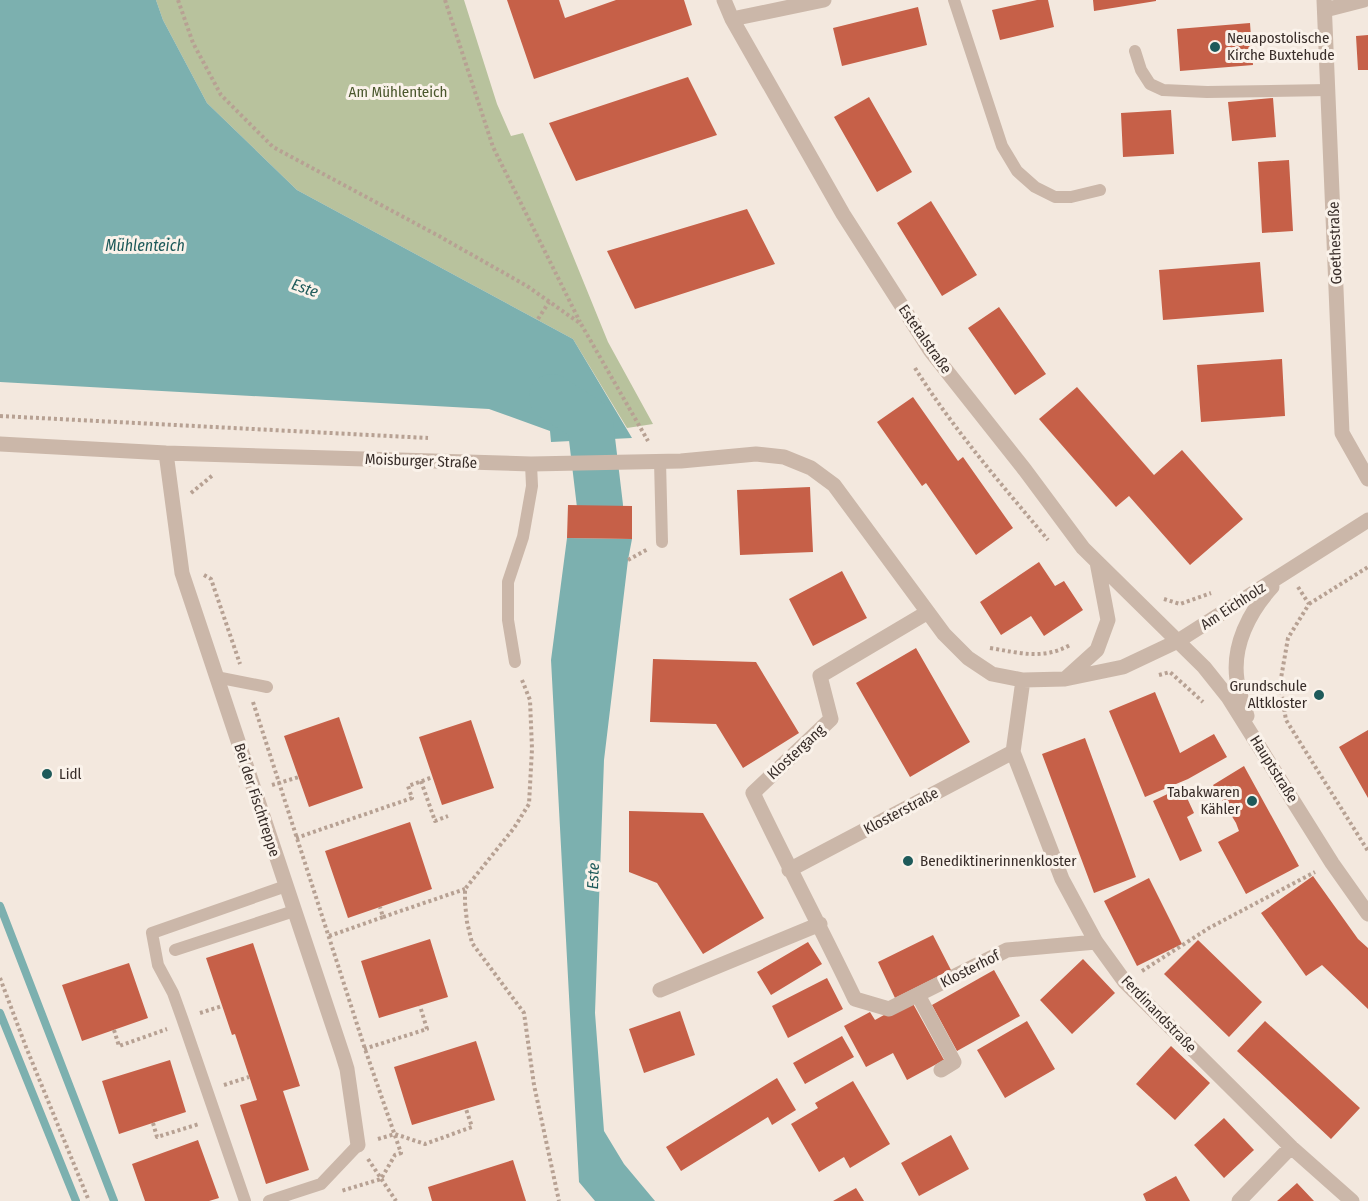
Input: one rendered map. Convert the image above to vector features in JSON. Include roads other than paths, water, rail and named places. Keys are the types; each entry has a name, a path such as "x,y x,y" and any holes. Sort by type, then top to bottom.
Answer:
{"street":[{"name":"Estetalstraße","path":"724,0 732,19 843,214 930,350 1083,548 1178,641"},
{"path":"732,19 824,0"},
{"path":"1324,5 1364,0"},
{"name":"Goethestraße","path":"1324,5 1342,434 1368,479"},
{"name":"Moisburger Straße","path":"0,444 166,453 531,464 681,461 756,454 784,457 811,468 834,485 928,612"},
{"name":"Bei der Fischtreppe","path":"166,453 182,573 343,1056 358,1145"},
{"name":"Am Eichholz","path":"1178,641 1368,520"},
{"path":"1065,678 1097,650 1108,620 1097,562"},
{"name":"Am Eichholz","path":"1254,736 1237,682 1235,657 1249,617 1260,600 1288,571"},
{"path":"928,612 944,634 968,658 992,674 1023,680 1065,678 1123,667 1178,641"},
{"name":"Klostergang","path":"789,870 753,793 831,719 820,676 928,612"},
{"name":"Hauptstraße","path":"1178,641 1204,667 1228,697 1332,863 1368,913"},
{"name":"Ferdinandstraße","path":"1023,680 1013,752 1062,879 1096,942 1125,982 1291,1147 1352,1201"},
{"name":"Klosterstraße","path":"789,870 1013,752"},
{"name":"Klosterhof","path":"789,870 820,924 855,999 889,1009 1007,950 1096,942"},
{"path":"660,990 820,924"},
{"path":"918,995 954,1062 941,1070"},
{"path":"1239,1201 1291,1147"}],"lane":[{"path":"954,0 1002,146 1017,171 1035,187 1055,196 1071,197 1100,189"},
{"path":"1135,51 1150,84 1163,90 1207,92 1328,90"},
{"path":"660,461 662,542"},
{"path":"515,662 508,620 508,582 523,537 532,486 531,464"},
{"path":"216,677 267,687"},
{"path":"245,1201 173,993 158,965 152,933 286,886"},
{"path":"175,950 294,911"},
{"path":"269,1201 321,1184 358,1145"}],"water":[{"name":"Mühlenteich","path":"0,0 156,0 163,20 207,103 297,190 573,339 632,438 551,442 550,431 489,409 0,382"},
{"path":"567,538 632,539 604,760 595,1013 604,1131 624,1164 655,1201 595,1201 579,1182 551,660"}],"waterway":[{"name":"Este","path":"552,397 590,422 600,506"},
{"path":"0,906 114,1201"},
{"path":"0,1013 76,1201"}],"place":[{"name":"Neuapostolische Kirche Buxtehude","path":"1215,47"},
{"name":"Grundschule Altkloster","path":"1319,695"},
{"name":"Lidl","path":"47,774"},
{"name":"Tabakwaren Kähler","path":"1252,801"},
{"name":"Benediktinerinnenkloster","path":"908,861"}],"park label":[{"name":"Am Mühlenteich","path":"398,92"}]}
